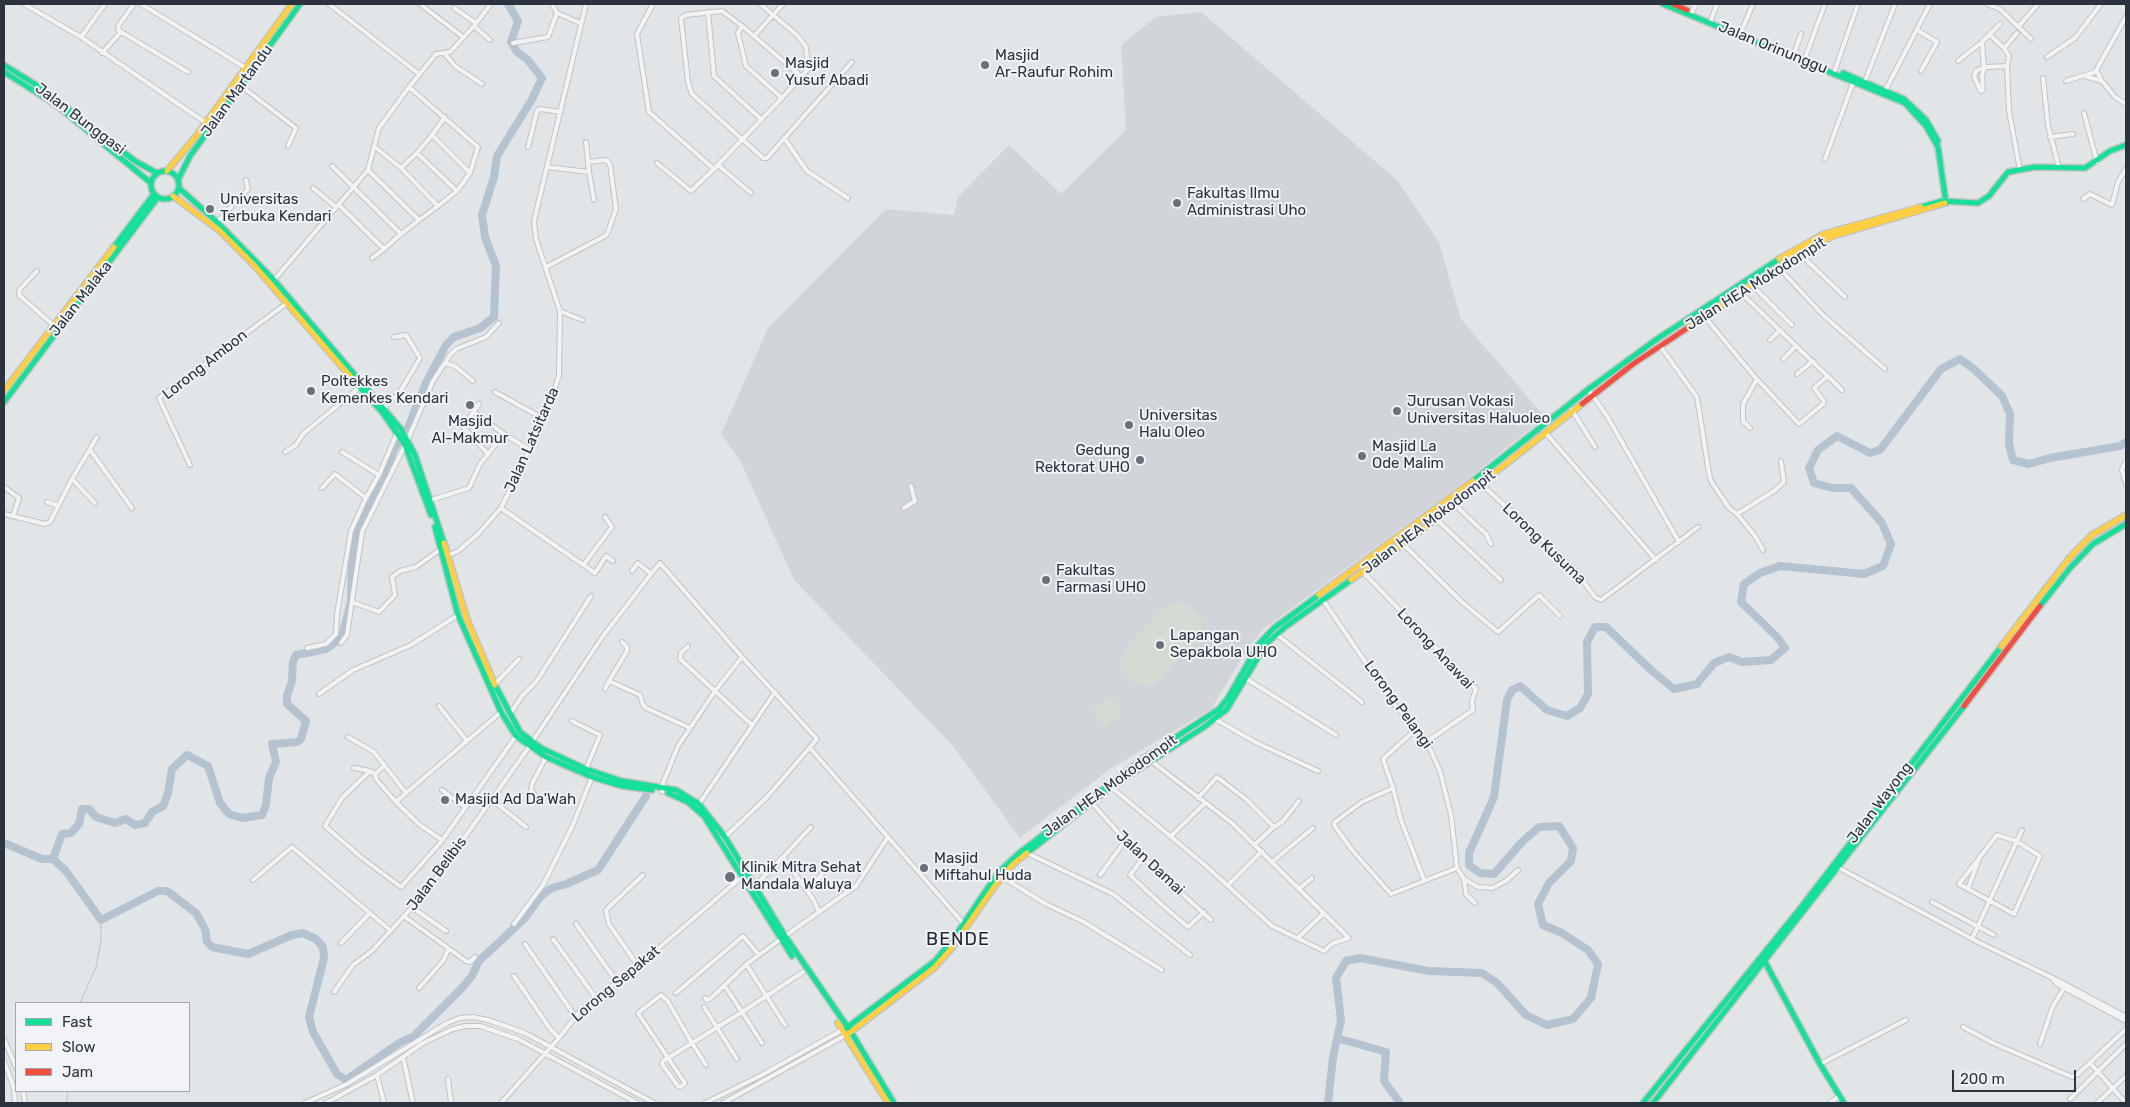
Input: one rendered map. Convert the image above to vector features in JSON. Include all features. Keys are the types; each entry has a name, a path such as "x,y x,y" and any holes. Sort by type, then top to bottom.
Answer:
{"main road":[{"name":"Jalan Martandu","path":"178,180 190,156 242,86 283,22 292,4"},
{"name":"Jalan Martandu","path":"167,171 206,123 246,68 300,4"},
{"name":"Jalan Orinunggu","path":"1663,4 1741,32 1785,52 1805,58 1854,79 1865,81 1910,108 1933,137 1938,148 1946,203"},
{"name":"Jalan Orinunggu","path":"1673,4 1785,52 1884,91"},
{"name":"Jalan Bunggasi","path":"4,65 151,182"},
{"name":"Jalan Bunggasi","path":"4,72 18,77 55,98 136,161 157,173"},
{"path":"1946,203 1982,201 1995,189 2008,172 2035,167 2085,168 2110,151 2126,144"},
{"path":"167,171 176,176 178,188 173,196 166,199 156,195 151,182 157,173 167,171"},
{"path":"178,188 217,222 274,280 360,387 399,431"},
{"name":"Jalan Malaka","path":"4,391 53,325 156,195"},
{"name":"Jalan Malaka","path":"4,402 156,195"},
{"path":"173,196 196,211 245,252 287,302 385,407 406,441 431,500 446,557 458,615 501,712 516,736 592,777 622,786 662,789 680,797 696,808 733,855 754,886 783,938"},
{"name":"Jalan HEA Mokodompit","path":"924,973 945,951 998,873 1146,756 1213,714 1228,698 1261,651 1276,634 1403,544 1480,484 1499,465 1590,392 1674,332 1706,306 1808,241 1868,221 1942,201 1946,203"},
{"name":"Jalan HEA Mokodompit","path":"847,1031 924,973 951,949 1002,877 1045,836 1112,787 1215,719 1227,709 1264,638 1310,601 1545,432 1590,392 1660,346 1674,332 1753,286 1799,253 1833,236 1946,203"},
{"path":"1706,306 1711,312"},
{"path":"412,456 441,548 446,557 463,609 509,716 520,732 530,744 546,757 561,760 622,781 682,792 699,804 725,837 743,876 894,1103"},
{"name":"Jalan Wayong","path":"1643,1103 1799,910 2071,556 2092,535 2126,515"},
{"name":"Jalan Wayong","path":"1653,1103 1839,868 2070,568 2093,544 2126,524"},
{"path":"1385,548 1389,553"},
{"path":"1310,601 1313,607"},
{"path":"1146,756 1151,761"},
{"path":"788,945 803,972 847,1031 888,1103"},
{"path":"1765,962 1820,1064 1844,1103"},
{"path":"1686,1050 1692,1055"}],"street":[{"path":"24,4 81,37 206,123"},
{"path":"81,37 105,4"},
{"path":"134,4 119,25 118,28 121,32 188,72"},
{"path":"141,4 146,5 246,68"},
{"path":"329,4 420,74"},
{"path":"420,4 464,37"},
{"path":"274,280 368,170 382,122 409,87 436,54 445,54 464,37 491,4"},
{"path":"552,4 557,13 580,23"},
{"name":"Jalan Latsitarda","path":"446,557 478,534 501,508 544,419 559,376 560,311 536,239 534,221 586,4"},
{"path":"653,4 639,30 637,40 649,112 751,193"},
{"path":"657,163 692,191 802,77 809,64 803,42 760,4"},
{"path":"754,36 783,4"},
{"path":"1692,12 1696,4"},
{"path":"1710,21 1717,4"},
{"path":"1741,32 1753,4"},
{"path":"1805,58 1825,4"},
{"path":"1835,70 1858,4"},
{"path":"1865,81 1895,4"},
{"path":"1884,91 1930,4"},
{"path":"1987,4 2000,9 2031,39"},
{"path":"2018,26 2038,4"},
{"path":"2047,57 2075,38 2101,4"},
{"path":"454,8 490,40"},
{"path":"802,77 723,11 681,18 690,91 766,159 852,62"},
{"path":"708,12 714,76 761,119"},
{"path":"513,43 548,37 557,13"},
{"path":"2066,81 2084,76 2096,70 2126,17"},
{"path":"1958,61 1990,35 2000,24"},
{"path":"742,26 738,32 746,66 782,98"},
{"path":"1917,30 1937,42 1921,71"},
{"path":"102,53 121,32"},
{"path":"1794,54 1801,34"},
{"path":"2004,48 2017,34"},
{"path":"1990,35 2004,48 2009,56 2007,66 2010,118 2020,170"},
{"path":"1982,42 1984,68 1982,76 1983,90 1981,91 1974,77 1976,71 1984,68 2007,66"},
{"path":"445,54 455,66 482,84"},
{"path":"2096,70 2102,81 2116,97 2126,104"},
{"path":"2084,76 2102,81"},
{"path":"2043,78 2050,137 2059,168"},
{"path":"1825,158 1854,79"},
{"path":"242,86 296,128 288,146"},
{"path":"372,258 456,192 470,173 478,147 409,87"},
{"path":"528,147 537,111 540,109 561,112"},
{"path":"2084,113 2096,162"},
{"path":"401,168 417,153 445,117"},
{"path":"2050,137 2073,134"},
{"path":"432,135 470,173"},
{"path":"784,138 807,171 848,198"},
{"path":"586,142 594,200"},
{"path":"375,147 401,168 438,206"},
{"path":"417,153 456,192"},
{"path":"546,267 606,236 608,232 616,208 610,164 606,160 588,162"},
{"path":"332,166 401,234"},
{"path":"548,167 589,172"},
{"path":"2083,199 2090,194 2112,204 2118,182 2126,169"},
{"path":"368,170 419,220"},
{"path":"217,222 248,189 246,180"},
{"path":"313,188 338,206 384,249"},
{"path":"1799,253 1845,298"},
{"path":"1779,268 1823,315 1885,368"},
{"path":"37,271 20,289 19,295 53,325"},
{"path":"1753,286 1792,325"},
{"path":"1741,293 1842,390"},
{"name":"Lorong Ambon","path":"190,464 159,398 287,302"},
{"path":"560,311 582,320"},
{"path":"1704,316 1757,379 1800,424 1823,404 1824,400 1814,388 1828,376"},
{"path":"341,643 347,635 362,532 433,381 456,349 486,337 499,323"},
{"path":"1770,340 1780,330"},
{"path":"385,407 400,392 420,358 406,335 394,337"},
{"path":"1660,346 1697,397 1711,480 1720,497 1755,536 1763,550"},
{"path":"1783,359 1796,346"},
{"path":"1797,374 1812,360"},
{"path":"446,363 453,365 474,381"},
{"path":"1750,428 1743,420 1743,404 1757,379"},
{"path":"285,452 296,445 303,434 360,387"},
{"path":"495,392 544,419"},
{"path":"1590,392 1607,416 1679,542"},
{"path":"479,404 463,427 488,454"},
{"path":"1572,410 1596,447"},
{"path":"474,412 530,450"},
{"path":"307,648 326,644 336,634 337,614 351,531 399,431"},
{"path":"1545,432 1656,560 1698,527"},
{"path":"431,500 469,488 478,467 504,434"},
{"path":"4,514 47,524 52,520 72,479 97,437"},
{"path":"90,450 132,508"},
{"path":"342,452 379,475"},
{"path":"1737,514 1771,494 1782,484 1784,478 1781,461"},
{"path":"2124,463 2122,470 2126,484"},
{"path":"322,488 335,474 366,498"},
{"path":"72,479 94,503"},
{"name":"Lorong Kusuma","path":"1480,484 1575,570 1598,599 1604,598 1656,560"},
{"path":"904,508 915,501 911,486"},
{"path":"4,487 19,498 12,516"},
{"path":"47,502 59,506"},
{"path":"1454,504 1486,534 1492,544"},
{"path":"501,508 595,573 606,556 613,561"},
{"path":"584,564 612,527 605,517"},
{"path":"1435,518 1501,580"},
{"path":"1403,544 1462,602 1498,632 1538,596 1560,616"},
{"path":"352,602 379,612 395,595 392,577 400,571 416,567 441,548"},
{"path":"632,571 638,563 651,574 660,563 742,657 817,738 811,749 763,801 725,837"},
{"name":"Lorong Anawai","path":"1363,572 1476,689 1472,700 1473,710 1426,742"},
{"name":"Jalan Belibis","path":"334,992 353,964 368,955 405,917 443,870 603,636 651,574"},
{"path":"509,716 522,696 536,682 591,596"},
{"name":"Lorong Pelangi","path":"1323,600 1394,704 1426,742 1440,771 1446,791 1452,820 1457,868 1464,879 1466,894 1475,903"},
{"path":"319,694 353,670 411,645 458,615"},
{"path":"1276,634 1362,702"},
{"path":"605,689 627,651 627,647 622,642"},
{"path":"688,646 680,659 752,725"},
{"path":"662,789 678,746 715,691 742,657"},
{"path":"495,684 519,660"},
{"path":"1243,677 1336,735"},
{"path":"609,681 640,695 646,708 690,728"},
{"path":"699,804 775,692"},
{"path":"439,706 467,741"},
{"path":"396,802 501,712"},
{"path":"1215,719 1255,742 1318,771"},
{"path":"572,721 600,735 586,769"},
{"path":"1416,729 1383,759 1401,820 1424,880"},
{"path":"348,736 374,752 406,793"},
{"path":"370,771 342,798 327,820 326,827 399,887 406,884 442,840 516,736"},
{"path":"811,749 925,882 964,924"},
{"path":"537,798 531,790 532,784 546,757"},
{"path":"1112,787 1228,885 1272,926 1324,951 1334,943 1349,938 1255,844 1151,761"},
{"path":"375,774 384,766"},
{"path":"354,768 370,771 375,774 376,779 396,802 420,825 442,840"},
{"path":"514,924 543,885 572,827 592,777"},
{"path":"1198,798 1217,778 1247,800 1274,827"},
{"path":"1393,788 1362,802 1335,822 1334,825 1352,850 1391,894 1457,868"},
{"path":"442,790 465,807"},
{"path":"492,800 526,827"},
{"path":"1255,844 1282,822 1299,801"},
{"name":"Jalan Damai","path":"1092,803 1125,841 1211,920"},
{"path":"1171,836 1205,803"},
{"path":"754,886 811,827"},
{"path":"1272,862 1313,828"},
{"path":"1973,939 2022,830"},
{"path":"2000,835 2017,842 2040,856 2015,913 1990,902 1960,885 1959,881 1993,837 2000,835"},
{"path":"705,998 707,1000 714,997 759,955 858,883 888,838"},
{"path":"1100,875 1125,841"},
{"path":"253,880 292,847 391,931"},
{"path":"1228,885 1262,851"},
{"path":"1027,853 1113,894 1190,955"},
{"path":"1968,889 1982,853"},
{"path":"783,857 807,889 819,912"},
{"path":"1143,858 1130,875 1160,903 1188,927 1204,912"},
{"path":"807,889 821,876 826,864"},
{"path":"1839,868 1973,939 2126,1016"},
{"path":"1464,879 1478,887 1492,888 1506,882 1518,870"},
{"path":"638,966 609,924 606,910 643,875"},
{"name":"Lorong Sepakat","path":"501,1103 546,1054 575,1016 638,966 743,876"},
{"path":"1002,877 1055,909 1084,922 1162,970"},
{"path":"1300,888 1312,878"},
{"path":"1932,902 1994,935"},
{"path":"413,908 446,931"},
{"path":"341,943 370,913"},
{"path":"1298,938 1324,913"},
{"path":"405,917 448,950 468,962 476,957"},
{"path":"576,924 617,982"},
{"path":"676,993 743,936 759,955"},
{"path":"553,938 596,998"},
{"path":"525,944 575,1016"},
{"path":"419,988 443,961 448,950"},
{"path":"748,967 785,1024"},
{"path":"706,1065 692,1043 667,1000 662,995 638,1013 668,1058 685,1083 682,1086 678,1086 662,1064 668,1058 692,1043 717,1028 803,972"},
{"path":"514,976 551,1030 559,1038"},
{"path":"2053,979 2064,988 2126,1021"},
{"path":"726,988 762,1043"},
{"path":"2040,1044 2053,1006 2064,988"},
{"path":"704,1007 737,1059"},
{"path":"305,1103 333,1092 437,1028 460,1018 488,1020 525,1033 654,1103"},
{"path":"1820,1064 1906,1020"},
{"path":"326,1103 377,1074 423,1043 453,1029 465,1026 480,1026 502,1033 546,1054 637,1103"},
{"path":"1963,1026 1993,1043 2072,1077 2078,1074 2126,1029"},
{"path":"705,1103 847,1031"},
{"path":"723,1103 847,1031"},
{"path":"4,1039 15,1065"},
{"path":"2070,1098 2126,1044"},
{"path":"403,1057 413,1103"},
{"path":"4,1061 14,1088 15,1103"},
{"path":"2090,1063 2126,1103"},
{"path":"377,1074 384,1103"},
{"path":"2097,1103 2126,1076"},
{"path":"448,1079 451,1103"},
{"path":"1828,1103 1840,1096"}],"shaded area":[{"name":"Universitas Halu Oleo","path":"1201,12 1397,180 1439,242 1461,319 1545,417 1455,489 1262,630 1248,648 1211,709 1110,769 1020,838 952,745 794,580 741,462 721,434 768,328 886,209 954,215 958,197 1009,145 1061,194 1126,130 1121,45 1156,17"},
{"name":"Lapangan Sepakbola UHO","path":"1184,602 1198,613 1202,621 1201,635 1158,683 1149,686 1133,684 1120,666 1124,651 1164,607"},
{"path":"1111,696 1123,712 1105,727 1092,711"}],"waterway":[{"path":"53,859 62,834 71,833 79,824 82,809 89,809 96,817 115,823 126,819 135,825 145,823 152,812 163,806 168,793 172,769 187,755 208,766 220,803 229,814 242,818 262,815 266,805 269,778 276,762 272,744 297,742 301,739 306,721 287,704 287,696 292,681 293,661 296,655 326,649 342,637 351,601 352,553 356,531 384,479 394,449 408,428 426,383 446,345 454,337 480,328 494,317 496,266 485,237 482,215 494,177 497,156 531,101 542,78 527,59 517,52 511,42 518,21 508,4"},
{"path":"1328,1103 1333,1057 1341,1020 1336,978 1346,961 1360,958 1429,971 1482,973 1497,983 1526,1015 1547,1025 1573,1019 1591,998 1598,964 1588,950 1562,933 1543,925 1538,904 1549,883 1571,861 1573,848 1559,826 1539,827 1522,842 1494,874 1480,873 1469,865 1469,853 1494,797 1507,700 1512,690 1520,686 1547,710 1567,716 1580,708 1588,694 1587,642 1595,627 1606,627 1652,671 1674,689 1697,684 1714,663 1729,657 1742,662 1771,660 1785,648 1777,637 1741,602 1744,584 1760,573 1780,566 1864,574 1883,566 1891,544 1882,523 1851,488 1832,488 1814,483 1809,468 1818,450 1837,436 1870,453 1880,450 1941,369 1960,359 1975,370 2002,396 2010,414 2009,444 2013,460 2029,464 2050,458 2120,446 2126,442"},
{"path":"4,843 42,859 53,859 66,871 101,920 158,891 167,891 196,913 205,929 207,942 212,947 248,954 292,935 303,933 316,939 323,947 324,958 309,1017 313,1032 337,1074 346,1080 399,1043 414,1036 461,989 472,976 479,961 525,918 541,896 552,888 598,870 646,796"},
{"path":"80,1002 96,967 101,940 101,920"},
{"path":"1337,1038 1386,1052 1384,1081 1400,1103"},
{"path":"66,1103 68,1092"}],"traffic: fast":[{"path":"178,180 190,156 300,4"},
{"path":"1663,4 1905,103 1926,126 1938,147 1946,203"},
{"path":"4,65 41,88 135,161 157,173"},
{"path":"4,72 55,104 151,183"},
{"path":"1843,73 1904,99 1926,120 1938,141"},
{"path":"1921,207 1942,201 1978,203 1989,196 2008,172 2035,167 2085,168 2110,151 2126,145"},
{"path":"165,171 175,175 179,185 175,195 165,199 155,195 151,185 155,175 165,171"},
{"path":"179,188 217,222 274,280 401,429 415,455 444,543"},
{"path":"114,247 154,194"},
{"path":"4,402 158,197"},
{"path":"1473,481 1590,388 1657,339 1779,259"},
{"path":"356,383 383,413 405,445 431,515"},
{"path":"2040,606 2070,568 2093,544 2126,524"},
{"path":"435,527 458,615 501,712 516,736 546,757 592,777 622,786 652,790"},
{"path":"1027,853 1111,787 1204,727 1227,709 1266,644 1285,627 1351,580"},
{"path":"845,1029 935,961 954,938 998,873 1018,854 1147,756 1219,709 1228,698 1259,644 1274,628 1319,595"},
{"path":"1643,1103 1799,910 2001,647"},
{"path":"495,685 520,732 541,748 586,769 622,781 676,790 699,804 725,837 785,936 851,1032 894,1103"},
{"path":"1653,1103 1964,706"},
{"path":"668,793 688,802 704,816 792,956"},
{"path":"1765,962 1820,1064 1844,1103"}],"traffic: slow":[{"path":"167,171 197,135 292,4"},
{"path":"173,196 219,230 253,264 356,383"},
{"path":"1686,329 1799,253 1833,236 1945,203"},
{"path":"1779,259 1824,234 1921,207"},
{"path":"4,391 114,247"},
{"path":"1351,580 1410,539 1582,404"},
{"path":"1319,595 1473,481"},
{"path":"2001,647 2071,556 2092,535 2126,515"},
{"path":"444,543 467,620 495,685"},
{"path":"848,1034 934,968 951,949 994,887 1012,865 1027,853"},
{"path":"838,1023 888,1103"}],"traffic: jam":[{"path":"1673,4 1687,10"},
{"path":"1582,404 1633,364 1686,329"},
{"path":"1964,706 2040,606"}],"place":[{"name":"Masjid Ar-Raufur Rohim","path":"985,65"},
{"name":"Masjid Yusuf Abadi","path":"775,73"},
{"name":"Fakultas Ilmu Administrasi Uho","path":"1177,203"},
{"name":"Universitas Terbuka Kendari","path":"210,209"},
{"name":"Poltekkes Kemenkes Kendari","path":"311,391"},
{"name":"Masjid Al-Makmur","path":"470,405"},
{"name":"Jurusan Vokasi Universitas Haluoleo","path":"1397,411"},
{"name":"Universitas Halu Oleo","path":"1129,425"},
{"name":"Masjid La Ode Malim","path":"1362,456"},
{"name":"Gedung Rektorat UHO","path":"1140,460"},
{"name":"Fakultas Farmasi UHO","path":"1046,580"},
{"name":"Lapangan Sepakbola UHO","path":"1160,645"},
{"name":"Masjid Ad Da'Wah","path":"445,800"},
{"name":"Masjid Miftahul Huda","path":"924,868"},
{"name":"Klinik Mitra Sehat Mandala Waluya","path":"730,877"}],"district":[{"name":"BENDE","path":"958,940"}]}
